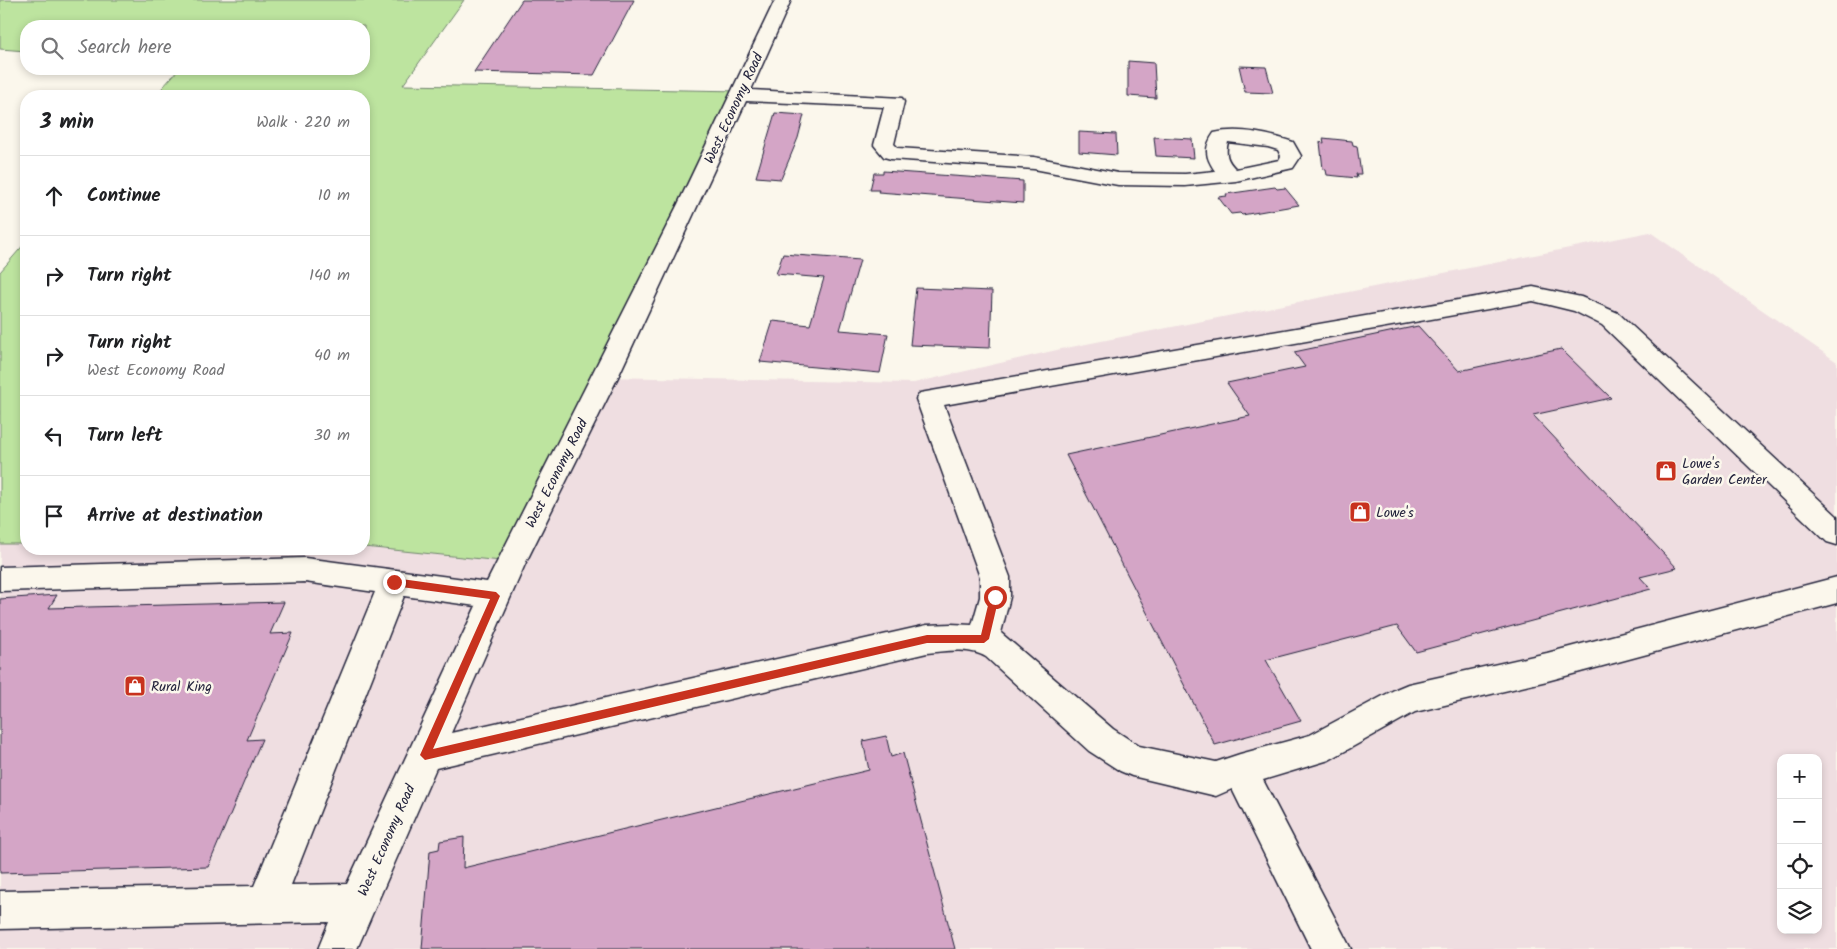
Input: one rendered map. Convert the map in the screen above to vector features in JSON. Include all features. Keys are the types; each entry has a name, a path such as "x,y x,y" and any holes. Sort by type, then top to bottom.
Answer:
{"street":[{"name":"West Economy Road","path":"337,949 511,562 690,204 783,0"},
{"path":"739,95 894,102 884,145 891,153 901,155 1034,163 1118,178 1185,180 1231,175"},
{"path":"984,639 995,597 995,577 929,399 1533,294 1570,300 1597,311 1610,319 1837,534"},
{"path":"0,579 305,570 496,596"},
{"path":"265,905 394,582"},
{"path":"425,755 927,639 984,639 1020,666 1101,740 1132,760 1216,779 1240,770 1317,749 1408,699 1565,662 1837,590"},
{"path":"1240,770 1332,949"},
{"path":"0,910 358,903"}],"shaded area":[{"path":"1650,232 1837,362 1837,949 0,949 0,544 20,544 20,555 370,555 370,548 510,562 605,377 914,383 1061,349"}],"green space":[{"path":"0,0 464,0 403,85 741,91 511,562 370,548 370,90 160,90 174,75 370,75 370,20 20,20 20,51 0,49"},
{"path":"20,249 20,544 0,544 0,272"}],"building":[{"path":"522,0 634,0 594,75 474,72"},
{"path":"1128,61 1154,63 1156,98 1128,96"},
{"path":"1239,66 1266,67 1273,93 1245,92"},
{"path":"775,113 804,115 798,138 781,179 756,177"},
{"path":"1079,132 1116,134 1117,155 1079,152"},
{"path":"1154,137 1192,139 1194,158 1156,156"},
{"path":"1323,138 1352,141 1353,145 1357,146 1361,174 1356,174 1357,178 1327,175 1326,170 1323,169 1320,142 1324,143"},
{"path":"883,171 1023,181 1023,203 870,190 874,173 883,173"},
{"path":"1275,187 1277,189 1285,188 1299,205 1242,215 1240,213 1231,214 1218,197 1227,196 1226,194"},
{"path":"783,254 860,260 840,330 888,334 880,373 760,362 773,321 810,325 824,278 776,274"},
{"path":"916,288 992,291 990,348 910,345"},
{"name":"Lowe's","path":"1418,326 1459,371 1561,349 1611,398 1533,415 1677,568 1640,577 1651,589 1416,652 1397,626 1266,660 1301,721 1215,745 1066,455 1250,416 1227,383 1305,367 1294,352"},
{"name":"Rural King","path":"57,595 49,608 284,602 270,634 293,633 247,740 262,739 208,867 0,873 0,599"},
{"path":"886,736 891,757 903,753 955,949 422,949 430,851 439,849 440,841 464,837 463,868 869,770 863,741"}],"place":[{"name":"Lowe's Garden Center","path":"1666,471"},
{"name":"Lowe's","path":"1360,512"},
{"name":"Rural King","path":"135,686"}],"route":[{"path":"394,582 496,596 425,755 927,639 951,637 984,639 995,597"}]}
